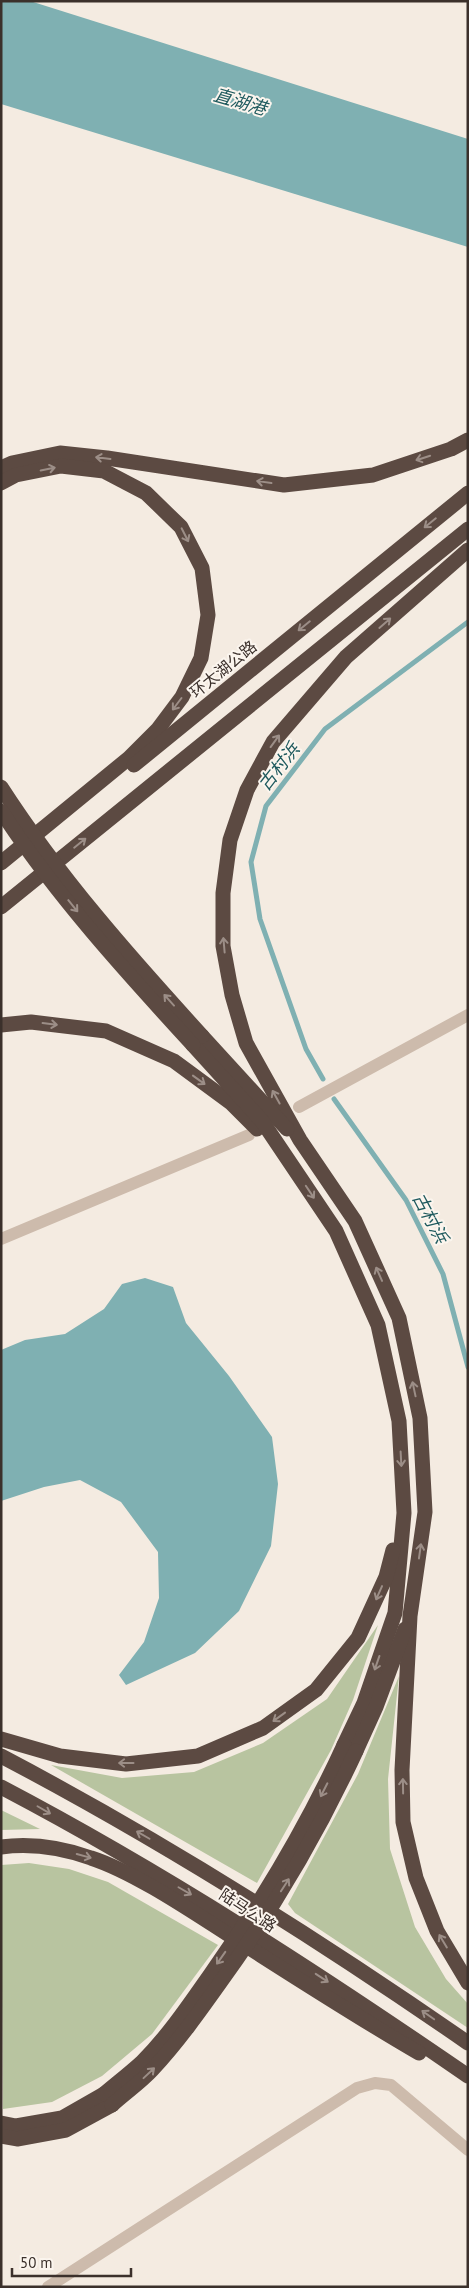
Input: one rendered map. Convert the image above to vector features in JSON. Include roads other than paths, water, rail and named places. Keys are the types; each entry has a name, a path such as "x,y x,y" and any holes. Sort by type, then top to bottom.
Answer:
{"highway":[{"path":"1,468 12,463 60,453 107,458 284,486 373,475 451,449 468,440"},
{"path":"1,483 16,475 61,466 104,471 146,492 181,526 202,568 208,615 201,658 182,696 158,729 129,758 1,863"},
{"name":"环太湖公路","path":"1,873 468,493"},
{"path":"1,907 468,529"},
{"path":"468,550 346,656 273,742 246,790 230,840 223,893 223,946 232,996 246,1043 300,1140 355,1221 399,1318 420,1418 425,1512 410,1616 402,1770 403,1822 416,1878 437,1931 468,1983"},
{"path":"1,787 31,834 262,1121 336,1231 378,1325 399,1421 404,1513 394,1613 350,1748"},
{"path":"1,811 21,841 126,973 300,1140"},
{"path":"1,1025 31,1022 106,1031 174,1061 231,1103 268,1141 282,1152"},
{"path":"1,1739 60,1756 126,1764 198,1756 263,1728 316,1690 358,1638 386,1576 404,1513"},
{"path":"1,2136 17,2139 66,2130 108,2099 174,2026 228,1950 376,1707 410,1616"},
{"name":"陆马公路","path":"1,1756 52,1783 218,1879 382,1984 468,2043"},
{"name":"陆马公路","path":"1,1787 204,1902 367,2007 468,2076"},
{"path":"1,1847 48,1847 92,1858 133,1877 197,1914 359,2018 468,2082"},
{"path":"1,2123 16,2126 62,2118 108,2099"}],"street":[{"path":"299,1107 468,1015"},
{"path":"1,1239 249,1135"},
{"path":"48,2287 357,2088 375,2083 391,2085 468,2150"}],"water":[{"name":"直湖港","path":"1,1 30,1 468,139 468,247 1,104"},
{"path":"145,1278 173,1287 186,1323 229,1376 272,1437 278,1484 271,1546 239,1611 195,1653 126,1685 119,1675 144,1642 159,1598 158,1552 121,1502 80,1480 44,1487 1,1501 1,1350 25,1340 65,1334 104,1309 122,1284"}],"waterway":[{"name":"古村浜","path":"323,1079 306,1049 260,919 251,862 266,806 325,729 468,622"},
{"name":"古村浜","path":"334,1099 406,1200 443,1274 468,1367"}]}
